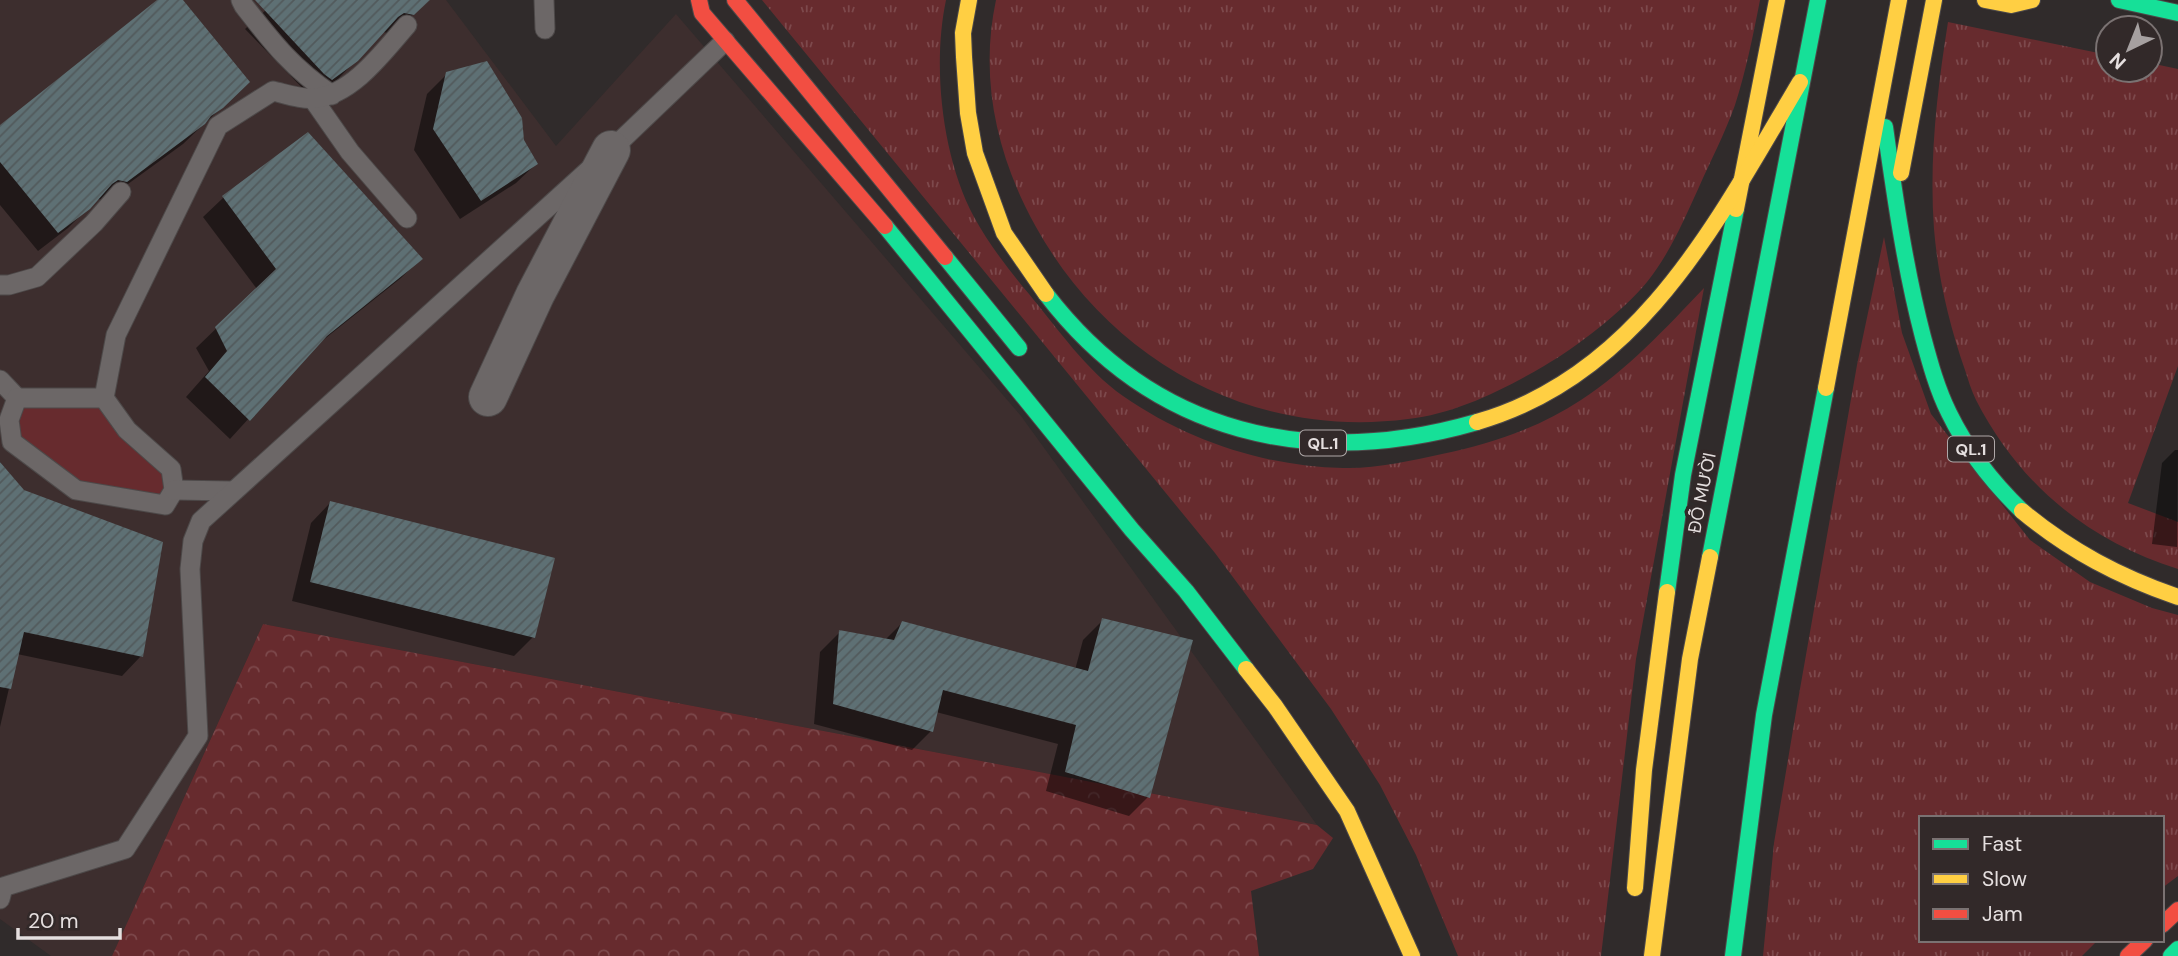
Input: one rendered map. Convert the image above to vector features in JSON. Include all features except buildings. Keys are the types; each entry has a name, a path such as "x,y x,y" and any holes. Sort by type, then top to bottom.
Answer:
{"main road":[{"path":"699,0 702,13 857,191 1132,530 1186,591 1275,706 1348,811 1412,956"},
{"path":"735,0 1033,365"},
{"name":"QL.1","path":"969,0 962,41 976,154 1005,234 1059,310 1093,346 1133,379 1169,401 1205,418 1251,434 1295,441 1337,444 1429,435 1474,425 1521,407 1557,388 1608,350 1663,296 1700,248 1800,82"},
{"name":"ĐỖ MƯỜI","path":"1634,903 1644,770 1683,475 1777,0"},
{"name":"ĐỖ MƯỜI","path":"1652,956 1690,659 1818,0"},
{"name":"QL.1","path":"1733,956 1764,715 1899,0"},
{"name":"QL.1","path":"1896,202 1934,0"},
{"path":"1985,0 2011,5 2032,0"},
{"path":"2119,0 2178,13"},
{"name":"QL.1","path":"1881,99 1907,272 1933,372 1953,420 1978,461 2007,496 2045,531 2089,561 2143,586 2178,597"},
{"path":"2164,923 2178,910"},
{"path":"2128,956 2143,942"},
{"path":"2171,956 2178,949"}],"street":[{"path":"488,397 535,295 611,150"}],"lane":[{"path":"242,0 284,56 305,77 332,95"},
{"path":"544,0 545,29"},
{"path":"17,398 9,420 12,442 76,490 165,505 174,490 171,469 127,430 104,398 116,335 218,126 273,91 313,99 332,95 367,70 407,24"},
{"path":"0,899 3,887 125,849 198,736 190,569 193,541 201,521 611,150 726,41"},
{"path":"313,99 350,152 407,218"},
{"path":"0,285 37,277 94,223 121,192"},
{"path":"0,380 17,398 104,398"},
{"path":"174,490 232,491"}],"shaded area":[{"path":"0,0 446,0 556,146 676,14 1021,416 1317,825 263,624 112,956 51,956 0,919"}],"green space":[{"path":"762,0 946,0 940,53 940,82 947,139 963,193 987,238 1007,267 1073,348 1110,386 1174,426 1228,448 1284,462 1355,468 1405,462 1496,440 1548,419 1598,388 1646,348 1704,288 1636,659 1601,956 1458,956 1416,855 1380,785 1331,709 1215,553"},
{"path":"996,0 1760,0 1743,79 1727,126 1676,236 1663,260 1637,293 1599,328 1571,349 1495,392 1426,416 1351,422 1295,416 1242,403 1192,381 1146,352 1104,317 1067,275 1022,200 1002,145 991,88 991,30"},
{"path":"1948,22 2094,52 2094,84 2164,84 2164,66 2178,69 2178,366 2128,503 2178,522 2178,569 2115,543 2059,505 2013,458 1976,400 1945,300 1934,229 1935,125"},
{"path":"1884,237 1902,333 1931,414 2030,540 2090,582 2152,608 2178,615 2178,876 2164,886 2164,816 1919,816 1919,942 2096,942 2082,956 1763,956 1774,843 1857,365"},
{"path":"100,403 167,472 165,506 79,485 19,440 15,422 21,404"},
{"path":"263,624 1317,825 1333,838 1313,869 1251,891 1259,956 112,956"}],"traffic: fast":[{"path":"1710,557 1818,0"},
{"path":"2119,0 2178,13"},
{"path":"1885,127 1911,285 1937,385 1956,427 1972,453 2022,511"},
{"path":"1667,592 1683,475 1736,209"},
{"path":"885,226 1132,530 1186,591 1246,669"},
{"path":"945,257 1019,348"},
{"path":"1046,294 1089,342 1136,380 1186,409 1240,429 1296,440 1355,442 1415,436 1477,422"},
{"path":"1733,956 1764,715 1826,388"},
{"path":"2171,956 2178,949"}],"traffic: slow":[{"path":"969,0 963,33 968,113 975,153 1004,233 1046,294"},
{"path":"1736,209 1777,0"},
{"path":"1826,388 1899,0"},
{"path":"1901,173 1934,0"},
{"path":"1985,0 2011,5 2032,0"},
{"path":"1477,422 1535,399 1585,368 1630,330 1670,285 1705,237 1800,82"},
{"path":"2022,511 2096,562 2178,597"},
{"path":"1652,956 1690,659 1710,557"},
{"path":"1635,888 1644,770 1667,592"},
{"path":"1246,669 1275,706 1347,811 1412,956"}],"traffic: jam":[{"path":"699,0 702,13 885,226"},
{"path":"735,0 945,257"},
{"path":"2164,923 2178,910"},
{"path":"2128,956 2143,942"}]}
